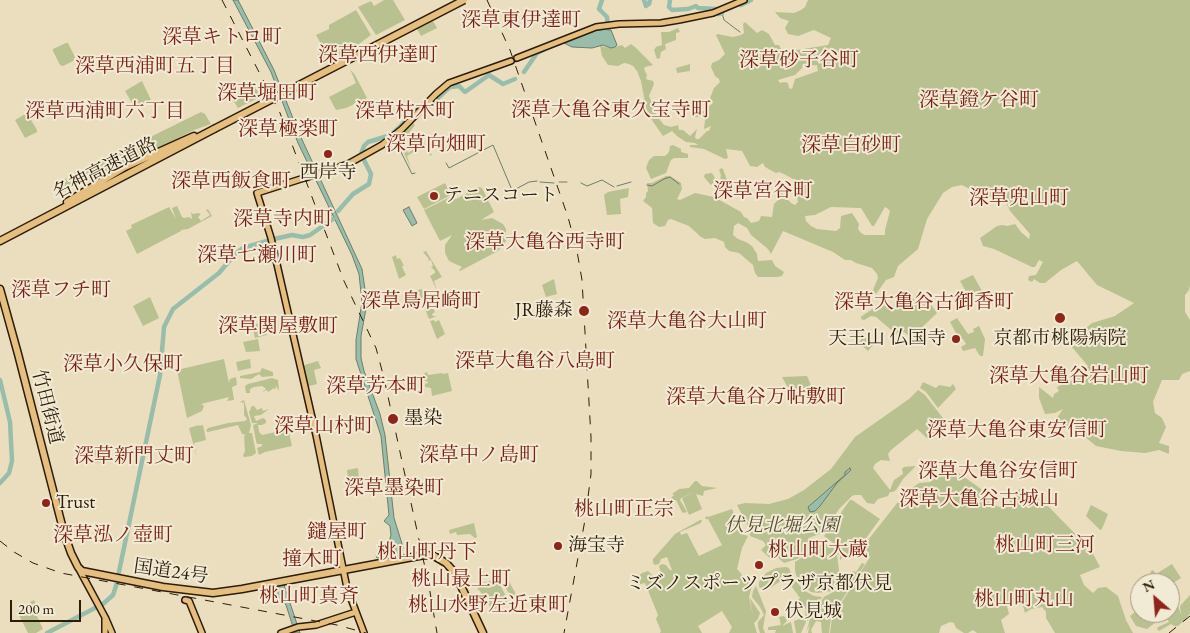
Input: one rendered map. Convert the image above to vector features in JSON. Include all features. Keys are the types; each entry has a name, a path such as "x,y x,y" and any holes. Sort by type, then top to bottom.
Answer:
{"highway":[{"name":"名神高速道路","path":"0,240 457,0"},
{"name":"名神高速道路","path":"213,128 464,0"},
{"name":"名神高速道路","path":"0,237 53,211"},
{"name":"竹田街道","path":"0,289 64,534 78,567"},
{"name":"国道24号","path":"78,567 88,574 186,591 213,593 425,555 434,556 446,562 455,573 482,633"}],"main road":[{"path":"364,633 347,588 271,239 257,193 348,164 362,157 382,145 402,129 445,86 455,80 514,60 583,31 608,25 658,23 679,20 713,13 744,0"},
{"name":"竹田街道","path":"78,567 103,614 106,629 112,633"},
{"path":"88,574 93,594"},
{"path":"185,600 189,601 202,633"},
{"path":"281,633 295,628 316,625 356,612"}],"green space":[{"path":"384,0 393,0 405,20 376,35 358,7 371,1 374,6"},
{"path":"808,0 1190,0 1190,285 1185,295 1185,312 1190,320 1190,371 1182,374 1179,380 1162,380 1153,402 1155,413 1162,418 1166,427 1159,443 1169,446 1169,454 1159,450 1145,453 1096,446 1078,431 1073,430 1074,427 1053,427 1063,409 1055,413 1045,414 1039,398 1039,387 1053,398 1054,394 1059,391 1057,387 1061,385 1058,378 1061,377 1066,382 1069,382 1087,368 1088,366 1071,346 1075,337 1092,323 1115,316 1134,303 1097,285 1077,261 1061,270 1045,283 1040,283 1034,279 1032,282 1028,280 1029,276 1036,275 1043,262 1039,260 1035,267 1032,267 994,249 983,246 980,238 997,226 1003,225 1015,224 1029,239 1030,234 1010,211 1006,202 984,196 962,185 952,187 943,193 927,219 918,249 898,266 894,277 886,280 876,294 873,290 878,278 872,268 851,260 845,260 833,252 783,231 771,254 768,249 751,235 747,228 738,223 734,226 733,235 752,246 757,254 758,261 772,260 775,266 784,272 782,276 777,277 758,277 753,265 739,253 729,251 725,247 724,242 715,238 705,239 689,226 671,219 668,220 665,226 659,227 653,223 652,208 643,201 648,191 647,183 652,183 666,176 670,176 681,183 682,189 677,199 680,200 695,193 714,197 741,212 751,223 759,221 761,216 772,217 774,204 780,198 781,192 795,205 798,202 795,180 779,172 776,173 765,167 763,163 757,167 750,166 742,151 726,149 728,158 725,159 704,149 690,147 690,145 698,145 686,142 672,131 663,136 647,113 641,81 637,71 629,64 608,65 602,56 600,46 611,48 622,45 625,48 631,44 635,47 653,65 644,69 647,75 646,79 653,81 654,84 649,96 657,116 664,125 671,127 678,125 679,130 683,130 690,136 697,129 695,137 699,139 709,131 711,126 704,129 705,120 703,117 695,117 694,115 696,112 704,111 713,103 710,98 714,88 720,82 711,67 712,63 719,60 725,54 716,35 733,37 741,35 744,33 743,24 745,22 757,33 762,30 769,34 775,45 779,45 785,52 828,45 831,38 814,30 798,36 788,34 785,28 789,21 780,18 775,12 794,13 805,7","holes":["817,65 818,71 795,79 792,89 789,88 788,83 780,83 778,80 795,75 804,66","831,207 861,208 872,226 874,226 885,207 887,208 890,211 885,235 865,235 861,233 858,229 859,224 852,213 841,216 840,228 836,231 817,229 806,221 805,216 815,215"]},
{"path":"356,10 371,35 360,45 323,64 318,54 325,51 316,35 329,29 329,25"},
{"path":"433,21 437,28 421,36 417,29"},
{"path":"678,28 680,32 676,33 676,40 665,44 666,49 661,52 660,58 657,59 654,50 662,45 661,32 669,32"},
{"path":"68,43 75,60 63,66 60,65 53,49"},
{"path":"690,64 690,71 677,73 676,68"},
{"path":"350,69 367,98 346,108 336,110 329,97 356,83"},
{"path":"142,81 151,100 135,108 125,91"},
{"path":"255,85 260,97 238,108 231,97"},
{"path":"201,112 205,114 211,124 135,158 92,182 87,179 60,194 55,184"},
{"path":"27,113 37,132 25,138 15,120"},
{"path":"413,123 415,125 409,133 401,139 408,153 424,143 432,155 429,156 424,145 407,156 411,169 401,146 395,138"},
{"path":"673,145 681,149 681,152 688,154 688,158 674,158 671,160 666,173 651,179 646,168 649,160 654,156 665,156 669,152 670,146"},
{"path":"721,168 732,188 732,191 725,194 722,190 710,184 704,177 705,174 712,173 716,180 720,181 721,175 719,170"},
{"name":"テニスコート","path":"445,183 451,195 424,209 417,197"},
{"path":"479,187 482,188 494,212 481,220 492,218 503,224 506,229 506,241 498,251 460,271 462,267 449,261 445,253 445,245 452,235 440,241 424,210 452,196 456,199"},
{"path":"629,188 628,197 620,199 621,214 607,215 604,195 608,192"},
{"path":"177,206 184,218 189,217 192,219 191,212 193,214 198,213 201,214 198,217 201,221 210,215 206,210 208,209 212,216 188,229 181,230 137,254 126,231 132,228 131,225 169,207 176,219 172,208"},
{"path":"426,251 442,277 434,281 437,290 430,276 435,271 431,267 433,266 431,260 428,261 429,259 423,252"},
{"path":"396,255 397,259 400,258 404,266 402,266 406,275 399,279 392,257"},
{"path":"973,275 982,291 969,297 960,281"},
{"path":"554,279 557,294 546,297 542,285"},
{"path":"421,289 424,291 435,312 432,314 433,316 437,316 429,319 419,293 417,294 416,291"},
{"path":"920,290 937,313 911,338 904,332 896,334 876,317 871,316 864,320 861,319 862,316 877,306 883,305 888,307 911,302"},
{"path":"150,297 159,318 143,326 133,306"},
{"path":"957,318 968,334 974,332 973,329 979,326 985,339 983,356 980,356 975,348 963,351 961,347 966,344 956,333 950,322"},
{"path":"434,320 435,322 439,320 445,334 437,339 430,321"},
{"path":"264,322 267,335 255,338 252,325"},
{"path":"863,336 875,343 868,351 859,343"},
{"path":"258,339 260,351 246,352 243,342"},
{"path":"224,359 229,383 230,379 236,377 237,385 232,387 234,400 227,401 229,397 201,404 204,406 202,411 187,418 177,370"},
{"path":"250,359 251,368 238,371 236,362"},
{"path":"318,361 321,368 314,370 317,384 306,387 301,366"},
{"path":"262,368 273,372 273,376 262,377 259,374 251,379 240,378 240,376 260,372"},
{"path":"427,372 428,375 448,373 452,391 432,396 431,388 425,387 425,384 428,382 424,380 423,374"},
{"path":"807,376 811,385 792,395 782,377"},
{"path":"272,378 278,380 279,391 276,386 275,390 274,388 268,392 267,390 262,392 266,389 262,386 254,387 250,389 250,393 246,393 245,386 248,384"},
{"path":"923,382 936,388 939,385 950,387 953,384 956,389 938,408 926,392 920,388"},
{"name":"伏見北堀公園","path":"918,390 925,395 946,422 929,440 917,429 891,450 888,454 890,461 881,460 875,464 873,468 890,490 894,480 903,474 902,469 904,467 915,466 896,490 890,492 888,496 878,499 874,504 867,503 861,495 852,496 819,534 809,538 810,550 797,559 784,563 775,555 771,559 761,550 766,545 763,541 750,536 750,531 737,505 745,503 769,504 788,499 804,490 831,469 855,437 909,399"},
{"path":"244,400 251,425 249,433 252,433 256,453 252,456 244,457 244,436 246,435 242,434 238,425 206,431 208,428 245,421 247,419 244,415 244,403 240,402"},
{"path":"252,406 257,410 262,408 263,411 269,409 261,415 254,416 256,421 263,418 266,420 266,423 258,425 259,432 262,435 285,430 289,433 292,446 259,455 257,448 262,446 262,444 257,444 256,441 253,425 258,423 252,423 249,412"},
{"path":"203,425 206,440 194,443 197,458 189,428"},
{"path":"107,443 105,462 84,463 82,461 80,451"},
{"path":"949,466 981,489 983,498 999,507 1008,504 1021,487 1045,503 1091,550 1100,567 1080,575 1084,585 1093,593 1098,588 1106,587 1118,596 1126,620 1133,633 1055,633 1042,607 1031,609 1025,613 1023,606 1014,602 1007,606 1009,614 1001,620 1005,633 977,633 973,630 964,633 956,628 954,623 950,622 941,626 939,633 830,633 832,618 870,557 866,550 868,540 905,493 919,483 930,482"},
{"path":"358,468 359,479 348,480 347,470"},
{"path":"695,481 702,486 717,488 704,491 703,496 696,494 702,509 689,515 682,498 696,491 681,498 680,500 687,512 684,513 676,500 672,501 671,498 674,495 672,494 679,489 689,488"},
{"path":"850,500 880,519 853,556 850,556 824,536"},
{"path":"1091,505 1108,514 1100,530 1086,516"},
{"path":"732,509 742,534 748,536 742,548 737,569 752,586 749,597 753,615 750,598 760,613 754,623 757,633 729,633 732,627 722,611 698,626 702,633 660,633 661,631 656,619 658,615 645,583 636,585 633,583 633,580 648,571 655,578 661,574 659,566 662,564 672,570 667,557 661,559 659,564 655,565 653,559 675,534 700,520 702,520 701,523 680,532 681,535 687,533 699,556 722,545 708,519 705,519 706,516"},
{"path":"474,523 477,537 475,538 470,534 457,535 456,532 450,534 449,530"},
{"path":"828,544 844,553 840,561 840,554 837,555 839,570 844,577 841,583 831,591 811,592 798,581 795,562 821,545"},
{"path":"862,563 865,564 831,617 829,633 822,633 821,622 816,621 811,630 812,633 808,633 810,623 806,633 811,615 824,597 837,590 847,575 853,571 856,572"},
{"path":"1172,564 1178,573 1158,573"},
{"path":"776,568 789,568 791,573 784,579 764,590 759,587 759,582 766,573"},
{"path":"506,576 517,596 512,598 503,584 506,582 504,577"},
{"path":"790,576 803,590 814,596 822,597 810,613 808,621 805,618 806,622 801,633 796,633 794,621 805,617 806,609 800,605 798,600 800,598 787,580"},
{"path":"497,579 508,600 507,603 490,611 491,609 486,598 477,589 479,584"},
{"path":"756,586 766,611 763,628 765,633 760,633 758,627 758,622 764,615 752,597"},
{"path":"1190,595 1190,613 1186,619 1178,626 1171,624 1159,631 1158,627 1167,623 1180,623 1180,606"},
{"path":"34,600 40,611 36,614 43,629 36,633 28,633 17,611 31,605 30,602"},
{"path":"783,616 787,621 782,626 791,622 793,633 775,633 776,630 768,630 768,627 781,625 779,617"},
{"path":"1134,623 1154,623 1147,629 1136,626"}],"shaded area":[{"path":"233,0 238,0 274,70 298,131 362,269 367,303 361,336 361,358 385,435 394,518 403,547 397,556 380,559 376,555 387,550 391,535 390,526 384,521 389,515 381,436 356,359 356,340 362,302 359,274 352,255 298,143 271,72"},
{"path":"604,28 611,30 617,45 615,47 611,48 603,45 592,48 572,47 563,41 591,31"},
{"path":"409,207 417,223 412,226 403,210"},
{"path":"850,468 851,470 837,483 820,506 815,511 810,512 808,507 845,475 845,472"},
{"path":"284,585 300,633 295,633 286,605 274,592 275,587"}],"waterway":[{"path":"602,0 599,9 607,17 608,27 603,32"},
{"path":"644,0 646,6 650,0"},
{"path":"670,0 669,7 672,10 688,9 696,6 698,8 716,9"},
{"path":"741,5 751,0"},
{"path":"722,13 724,20 740,32"},
{"path":"718,14 722,13"},
{"path":"524,72 537,53 543,50"},
{"path":"338,211 353,194 369,184 371,174 361,154 368,142 391,135 418,109 422,106 429,106 450,87 459,86 465,92 489,75 503,84 515,79"},
{"path":"394,138 412,174 415,173"},
{"path":"446,163 449,168 493,145 512,190"},
{"path":"647,185 652,186 670,177 679,184"},
{"path":"581,183 587,186 602,180 614,187"},
{"path":"514,190 529,182 537,181"},
{"path":"540,182 554,183"},
{"path":"559,182 567,182"},
{"path":"617,186 631,182"},
{"path":"330,222 331,215"},
{"path":"103,604 113,595 116,586 160,375 164,327 173,309 219,273 235,254 243,248 292,235 303,237 310,235 333,219"},
{"path":"0,380 10,422 12,461 9,473 0,483"},
{"path":"47,633 95,608"}],"railway":[{"path":"222,0 280,113 344,281 376,348 429,586 437,633"},
{"path":"487,0 510,50 568,217 582,280 591,437 591,474 585,520 564,633"},
{"path":"0,541 33,563 61,573 337,625 366,633"},
{"path":"1169,633 1190,616"}],"place":[{"name":"西岸寺","path":"328,154"},
{"name":"テニスコート","path":"434,196"},
{"name":"JR藤森","path":"584,311"},
{"name":"京都市桃陽病院","path":"1060,318"},
{"name":"天王山 仏国寺","path":"956,339"},
{"name":"墨染","path":"393,419"},
{"name":"Trust","path":"46,503"},
{"name":"海宝寺","path":"558,546"},
{"name":"ミズノスポーツプラザ京都伏見","path":"759,565"},
{"name":"伏見城","path":"775,612"}],"district":[{"name":"深草東伊達町","path":"521,21"},
{"name":"深草キトロ町","path":"222,38"},
{"name":"深草西伊達町","path":"378,56"},
{"name":"深草砂子谷町","path":"799,61"},
{"name":"深草西浦町五丁目","path":"155,67"},
{"name":"深草堀田町","path":"267,94"},
{"name":"深草鐙ケ谷町","path":"979,101"},
{"name":"深草大亀谷東久宝寺町","path":"611,111"},
{"name":"深草西浦町六丁目","path":"105,112"},
{"name":"深草枯木町","path":"405,112"},
{"name":"深草極楽町","path":"288,130"},
{"name":"深草向畑町","path":"436,145"},
{"name":"深草白砂町","path":"851,146"},
{"name":"深草西飯食町","path":"231,182"},
{"name":"深草宮谷町","path":"763,192"},
{"name":"深草兜山町","path":"1019,199"},
{"name":"深草寺内町","path":"283,220"},
{"name":"深草大亀谷西寺町","path":"545,243"},
{"name":"深草七瀬川町","path":"257,256"},
{"name":"深草フチ町","path":"61,291"},
{"name":"深草鳥居崎町","path":"421,302"},
{"name":"深草大亀谷古御香町","path":"924,303"},
{"name":"深草大亀谷大山町","path":"687,322"},
{"name":"深草関屋敷町","path":"278,327"},
{"name":"深草大亀谷八島町","path":"535,362"},
{"name":"深草小久保町","path":"123,365"},
{"name":"深草大亀谷岩山町","path":"1069,377"},
{"name":"深草芳本町","path":"376,387"},
{"name":"深草大亀谷万帖敷町","path":"756,398"},
{"name":"深草山村町","path":"324,427"},
{"name":"深草大亀谷東安信町","path":"1017,431"},
{"name":"深草中ノ島町","path":"479,456"},
{"name":"深草新門丈町","path":"134,457"},
{"name":"深草大亀谷安信町","path":"998,472"},
{"name":"深草墨染町","path":"394,489"},
{"name":"深草大亀谷古城山","path":"979,500"},
{"name":"桃山町正宗","path":"624,510"},
{"name":"鑓屋町","path":"337,533"},
{"name":"深草泓ノ壺町","path":"113,536"},
{"name":"桃山町三河","path":"1045,546"},
{"name":"桃山町大蔵","path":"818,551"},
{"name":"桃山町丹下","path":"427,553"},
{"name":"撞木町","path":"312,560"},
{"name":"桃山最上町","path":"461,580"},
{"name":"桃山町真斉","path":"309,597"},
{"name":"桃山町丸山","path":"1024,600"},
{"name":"桃山水野左近東町","path":"488,606"}]}
